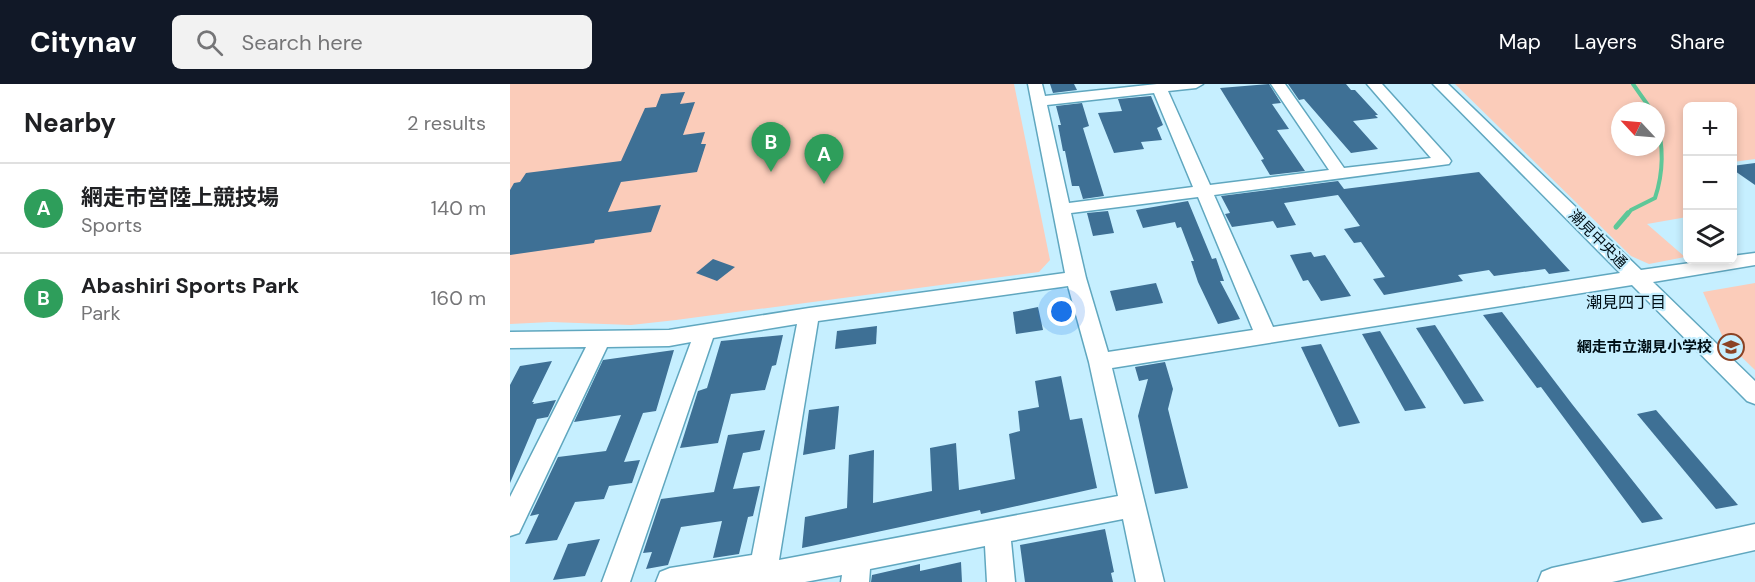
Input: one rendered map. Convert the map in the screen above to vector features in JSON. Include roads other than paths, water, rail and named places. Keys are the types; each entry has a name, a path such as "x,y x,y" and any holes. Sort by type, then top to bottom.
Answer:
{"street":[{"path":"1035,84 1076,278 1100,362 1150,582"},
{"path":"1039,101 1129,88 1196,84"},
{"path":"1278,84 1339,173"},
{"path":"1061,209 1443,160 1374,84"},
{"name":"潮見中央通","path":"1440,84 1755,395"},
{"path":"1159,88 1266,335"},
{"path":"1100,362 1755,259"},
{"path":"510,340 669,338 809,315 1076,278"},
{"path":"762,576 809,315"},
{"path":"616,582 705,332"},
{"path":"510,524 600,340"},
{"path":"670,582 856,571 997,532 1133,506"},
{"path":"997,532 1001,582"},
{"path":"1552,582 1755,537"}],"waterway":[{"path":"1633,84 1646,102"},
{"path":"1627,215 1631,210 1655,198 1662,156"},
{"path":"1616,227 1628,213"}],"place":[{"name":"Abashiri Sports Park","path":"771,172"},
{"name":"網走市営陸上競技場","path":"824,184"},
{"name":"網走市立潮見小学校","path":"1731,347"}],"district":[{"name":"潮見四丁目","path":"1626,302"}]}
